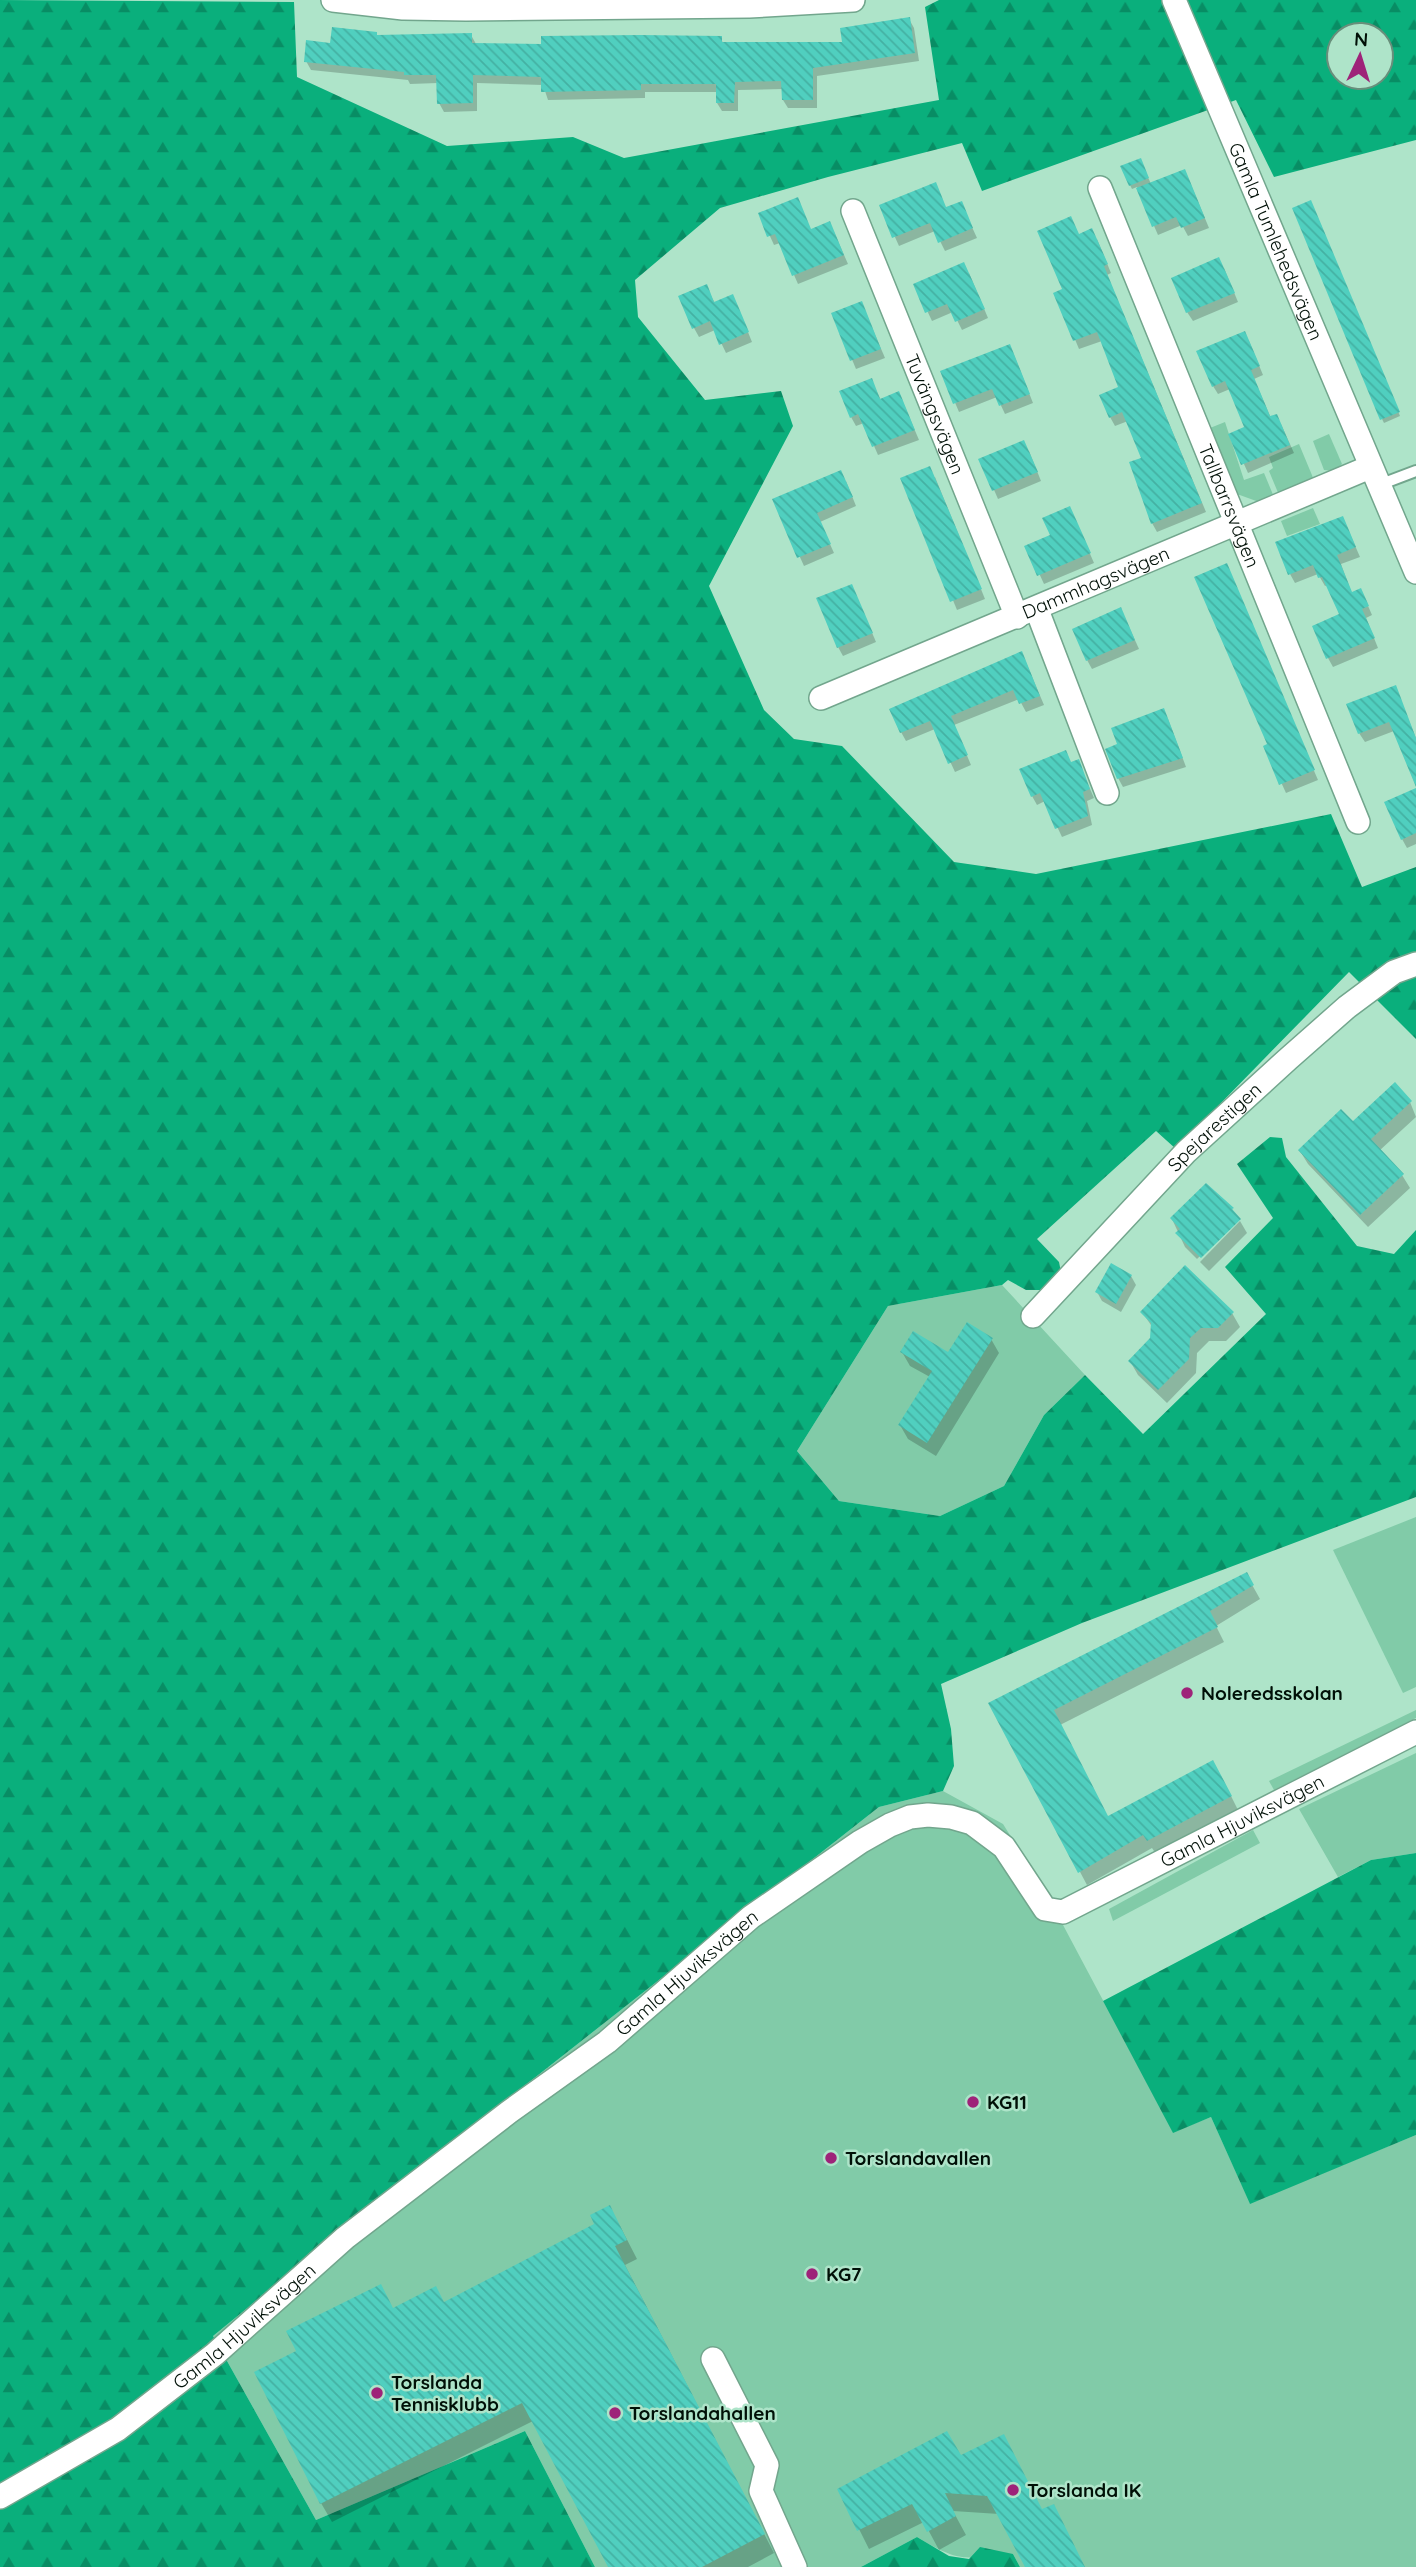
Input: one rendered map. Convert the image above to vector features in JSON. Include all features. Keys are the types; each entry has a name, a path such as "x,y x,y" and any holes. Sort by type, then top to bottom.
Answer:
{"street":[{"path":"333,0 403,8 632,3 750,6 853,0"},
{"name":"Gamla Tumlehedsvägen","path":"1174,0 1416,572"},
{"name":"Tallbarrsvägen","path":"1100,188 1239,524 1358,822"},
{"name":"Tuvängsvägen","path":"853,211 1107,793"},
{"name":"Dammhagsvägen","path":"821,698 1239,524 1374,476"},
{"name":"Spejarestigen","path":"1033,1316 1186,1152 1347,1007 1394,972 1416,964"},
{"name":"Gamla Hjuviksvägen","path":"0,2497 118,2430 215,2354 345,2238 509,2112 607,2042 751,1917 860,1842 890,1825 910,1817 928,1815 951,1817 972,1823 1004,1847 1045,1909 1063,1912 1416,1732"},
{"path":"713,2359 767,2465 761,2491 794,2567"}],"lane":[{"path":"1374,476 1416,471"}],"green space":[{"path":"0,0 294,2 297,77 447,146 573,137 624,158 939,100 925,7 939,0 1416,0 1416,140 1274,177 1236,100 982,191 962,143 720,208 635,280 638,317 705,400 781,391 793,426 709,586 764,710 794,739 842,746 954,862 1036,874 1331,814 1362,887 1416,867 1416,1039 1349,972 1176,1149 1156,1131 1037,1239 1059,1262 1061,1272 1043,1290 1026,1290 1008,1280 1002,1285 888,1306 797,1451 839,1501 940,1516 1004,1486 1044,1415 1085,1375 1143,1434 1266,1314 1225,1267 1273,1218 1237,1164 1270,1137 1282,1138 1286,1157 1357,1246 1394,1254 1416,1230 1416,1497 1082,1623 941,1684 951,1729 954,1766 943,1791 879,1807 402,2182 213,2336 316,2520 525,2431 595,2567 0,2567"},
{"path":"1225,422 1244,480 1264,473 1274,497 1259,502 1237,494 1210,428"},
{"path":"1329,434 1342,464 1335,471 1324,470 1313,441"},
{"path":"1299,444 1314,480 1279,495 1269,471 1273,468 1269,457"},
{"path":"1313,508 1320,524 1287,536 1281,521"},
{"path":"1002,1285 1085,1375 1044,1415 1004,1486 940,1516 839,1501 797,1451 888,1306"},
{"path":"1416,1517 1416,1687 1403,1693 1333,1550"},
{"path":"1416,1710 1416,1718 1274,1790 1269,1781"},
{"path":"1416,1753 1416,1853 1371,1860 1338,1877 1299,1809"},
{"name":"Torslandavallen","path":"943,1791 1003,1824 1046,1893 1173,2132 1211,2117 1250,2203 1416,2135 1416,2567 1020,2567 1013,2554 963,2557 943,2551 917,2537 861,2567 595,2567 525,2431 316,2520 213,2336 402,2182 879,1807"},
{"path":"1253,1830 1260,1843 1113,1921 1109,1909"},
{"path":"1416,1853 1416,2135 1250,2204 1211,2117 1173,2133 1103,2001 1371,1860"},
{"path":"917,2537 949,2556 969,2559 980,2547 1013,2554 1020,2567 861,2567"}],"building":[{"path":"910,17 915,53 813,68 813,100 782,100 781,81 735,82 734,103 716,103 716,84 641,84 641,90 541,92 541,77 473,75 473,103 437,104 436,75 404,75 404,72 304,62 306,40 330,43 332,27 377,32 377,35 472,33 472,43 541,44 541,36 640,35 722,36 722,42 842,42 840,28"},
{"path":"1141,158 1149,178 1129,186 1120,166"},
{"path":"1185,169 1205,218 1181,228 1176,217 1152,227 1136,188"},
{"path":"936,182 946,207 962,201 973,228 938,243 930,223 892,238 879,205"},
{"path":"798,197 811,229 830,221 844,255 792,276 775,234 767,237 758,213"},
{"path":"1311,200 1400,412 1380,420 1292,208"},
{"path":"1071,216 1079,234 1092,228 1108,264 1104,266 1202,503 1151,524 1129,462 1141,458 1122,412 1109,418 1099,395 1118,387 1097,332 1073,341 1053,293 1062,289 1037,231"},
{"path":"1219,257 1235,293 1186,313 1171,278"},
{"path":"964,262 985,309 955,322 947,304 925,313 913,284"},
{"path":"707,284 714,302 733,294 749,332 719,345 710,321 692,329 678,296"},
{"path":"862,301 881,349 850,361 831,313"},
{"path":"1245,331 1260,366 1251,370 1270,416 1277,414 1290,445 1241,465 1228,434 1244,427 1225,381 1212,387 1196,351"},
{"path":"1010,344 1030,394 999,406 992,389 953,404 940,371"},
{"path":"872,378 880,399 899,391 915,430 872,447 858,414 850,418 839,391"},
{"path":"1024,440 1038,472 992,491 978,459"},
{"path":"930,466 982,589 950,602 900,478"},
{"path":"841,470 853,497 817,513 831,544 797,558 772,499"},
{"path":"1070,506 1091,553 1037,576 1024,546 1050,535 1042,518"},
{"path":"1343,516 1356,547 1337,555 1352,592 1361,588 1369,606 1362,609 1375,638 1326,659 1312,626 1339,614 1322,577 1318,578 1313,565 1288,575 1275,542"},
{"path":"1227,563 1315,770 1279,785 1263,746 1267,744 1194,577"},
{"path":"852,584 873,633 837,648 816,598"},
{"path":"1121,607 1135,640 1086,661 1072,629"},
{"path":"1022,651 1040,696 1019,704 1013,690 951,716 968,755 948,764 930,721 900,733 889,709"},
{"path":"1396,685 1416,738 1416,787 1389,722 1358,734 1346,704"},
{"path":"1164,708 1183,758 1117,779 1105,749 1117,744 1111,728"},
{"path":"1066,750 1071,762 1079,759 1090,789 1083,792 1088,816 1055,829 1040,793 1031,797 1019,769"},
{"path":"1416,788 1416,833 1401,840 1384,802"},
{"path":"1395,1082 1412,1101 1371,1139 1404,1174 1360,1215 1298,1150 1341,1109 1353,1121"},
{"path":"1206,1183 1234,1208 1232,1209 1241,1219 1201,1258 1175,1233 1180,1229 1170,1218"},
{"path":"1111,1263 1132,1275 1116,1304 1095,1292"},
{"path":"1185,1265 1234,1312 1218,1328 1201,1328 1190,1338 1189,1359 1158,1390 1128,1361 1150,1338 1151,1323 1140,1312"},
{"path":"967,1322 993,1338 927,1443 898,1425 932,1371 900,1352 913,1331 948,1352"},
{"path":"1247,1572 1254,1585 1210,1611 1218,1627 1054,1710 1108,1816 1213,1760 1232,1796 1147,1841 1143,1835 1078,1873 988,1703"},
{"name":"Torslandahallen","path":"610,2205 627,2240 615,2246 765,2534 702,2567 608,2567 522,2403 320,2504 254,2372 296,2351 286,2331 381,2284 393,2308 436,2286 444,2302 594,2224 590,2215"},
{"path":"947,2431 961,2455 1004,2434 1042,2509 1054,2504 1085,2567 1025,2567 987,2496 945,2493 956,2516 927,2532 912,2504 857,2531 837,2489"}],"place":[{"name":"Noleredsskolan","path":"1187,1693"},
{"name":"KG11","path":"973,2102"},
{"name":"Torslandavallen","path":"831,2158"},
{"name":"KG7","path":"812,2274"},
{"name":"Torslanda Tennisklubb","path":"377,2393"},
{"name":"Torslandahallen","path":"615,2413"},
{"name":"Torslanda IK","path":"1013,2490"}]}
